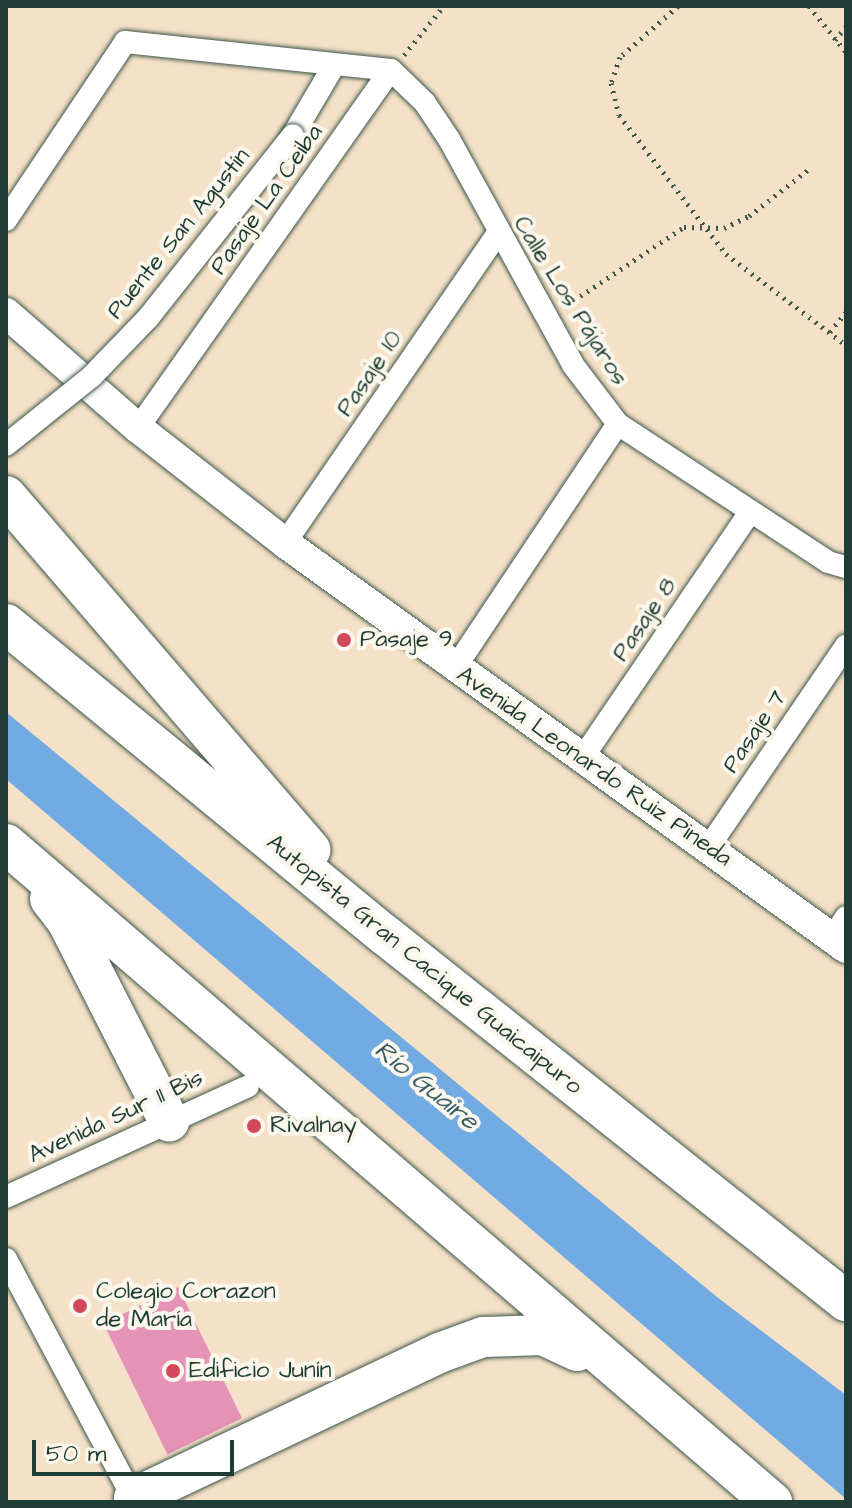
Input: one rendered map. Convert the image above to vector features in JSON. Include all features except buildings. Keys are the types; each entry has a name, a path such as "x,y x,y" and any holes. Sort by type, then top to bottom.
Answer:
{"highway":[{"path":"6,496 385,935"},
{"name":"Autopista Gran Cacique Guaicaipuro","path":"6,624 385,935 846,1301"},
{"path":"6,846 67,921 169,1121"},
{"path":"6,846 631,1386 772,1502"},
{"path":"132,1501 483,1337 543,1335 572,1347 631,1386"}],"street":[{"path":"6,220 125,42 333,67 391,70"},
{"name":"Puente San Agustín","path":"6,445 92,376 148,318 293,135 333,67"},
{"name":"Calle Los Pájaros","path":"391,70 425,103 449,139 497,234 573,365 618,424 828,562 846,567"},
{"name":"Pasaje La Ceiba","path":"138,428 391,70"},
{"name":"Pasaje 10","path":"285,543 497,234"},
{"name":"Avenida Leonardo Ruiz Pineda","path":"6,313 138,428 285,543 708,848 841,935"},
{"path":"455,668 618,424"},
{"name":"Pasaje 8","path":"583,757 750,512"},
{"name":"Pasaje 7","path":"708,848 846,646"},
{"name":"Avenida Sur 11 Bis","path":"6,1197 248,1086"},
{"path":"6,1259 132,1501"}],"path":[{"path":"391,70 444,6"},
{"path":"678,6 620,57 611,83 619,115 726,254 846,345"},
{"path":"809,6 846,52"},
{"path":"835,40 846,27"},
{"path":"547,319 684,227 724,228 749,216 809,169"},
{"path":"830,332 846,312"}],"water":[{"name":"Río Guaire","path":"6,712 717,1297 846,1395 846,1499 6,779"}],"place":[{"name":"Pasaje 9","path":"344,640"},
{"name":"Rivalnay","path":"254,1126"},
{"name":"Colegio Corazon de María","path":"80,1306"},
{"name":"Edificio Junín","path":"173,1371"}]}
